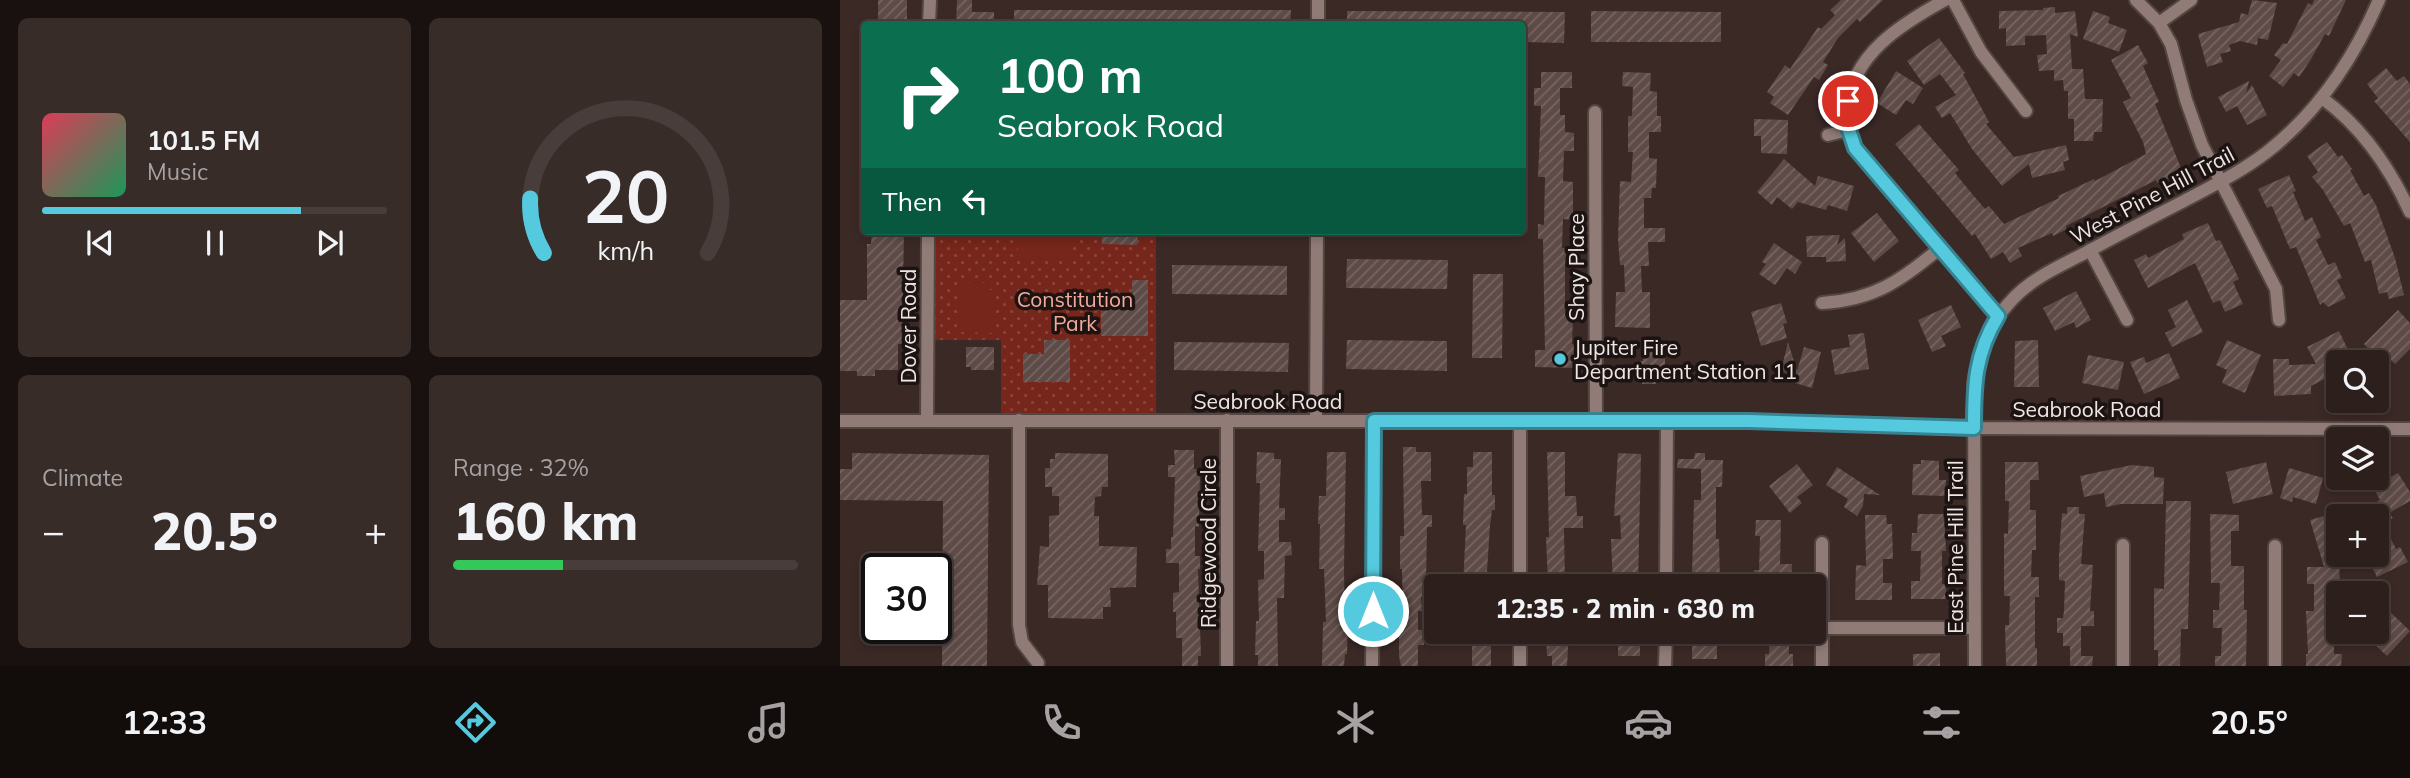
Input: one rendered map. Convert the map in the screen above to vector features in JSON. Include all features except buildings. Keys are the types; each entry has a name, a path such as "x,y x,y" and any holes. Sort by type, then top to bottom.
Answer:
{"street":[{"path":"929,21 930,0"},
{"path":"1318,0 1318,21"},
{"path":"1945,0 1895,31 1861,65 1850,92 1849,130 1861,156 1998,316"},
{"path":"1953,0 1981,52 2026,111"},
{"path":"2136,0 2159,23 2171,44 2202,145 2276,289 2279,320"},
{"path":"2159,23 2191,0"},
{"name":"West Pine Hill Trail","path":"1974,428 1974,383 1983,345 1998,316 2023,289 2039,277 2220,182 2267,152 2293,130 2322,98 2362,37 2379,0"},
{"path":"2322,98 2364,136 2405,188 2410,212"},
{"name":"Shay Place","path":"1595,112 1596,421"},
{"path":"1828,135 1849,130"},
{"name":"Dover Road","path":"927,421 928,235"},
{"path":"1316,421 1317,235"},
{"path":"1822,303 1853,300 1891,285 1940,248"},
{"path":"2090,250 2127,320"},
{"path":"1019,420 1019,625 1022,642 1038,663"},
{"name":"Ridgewood Circle","path":"1227,420 1227,666"},
{"name":"Seabrook Road","path":"840,421 1667,421 1974,428 2410,429"},
{"path":"1372,666 1374,421"},
{"path":"1520,421 1520,574"},
{"path":"1666,574 1667,421"},
{"name":"East Pine Hill Trail","path":"1974,428 1975,666"},
{"path":"1822,543 1822,574"},
{"path":"2123,545 2123,666"},
{"path":"2275,546 2275,666"},
{"path":"1826,628 1974,628"},
{"path":"1520,644 1520,666"},
{"path":"1665,644 1665,666"},
{"path":"1822,644 1822,666"}],"green space":[{"name":"Constitution Park","path":"931,235 1156,235 1156,417 1001,416 1001,340 930,340"},
{"path":"1018,235 1073,235 1073,260 1018,259"},
{"path":"959,282 987,283 987,290 995,290 995,333 959,332"}],"place":[{"name":"Jupiter Fire Department Station 11","path":"1560,359"}],"route":[{"path":"1373,611 1374,421 1749,421 1974,428 1974,383 1977,364 1983,345 1998,316 1855,148 1849,130 1848,101"}]}
